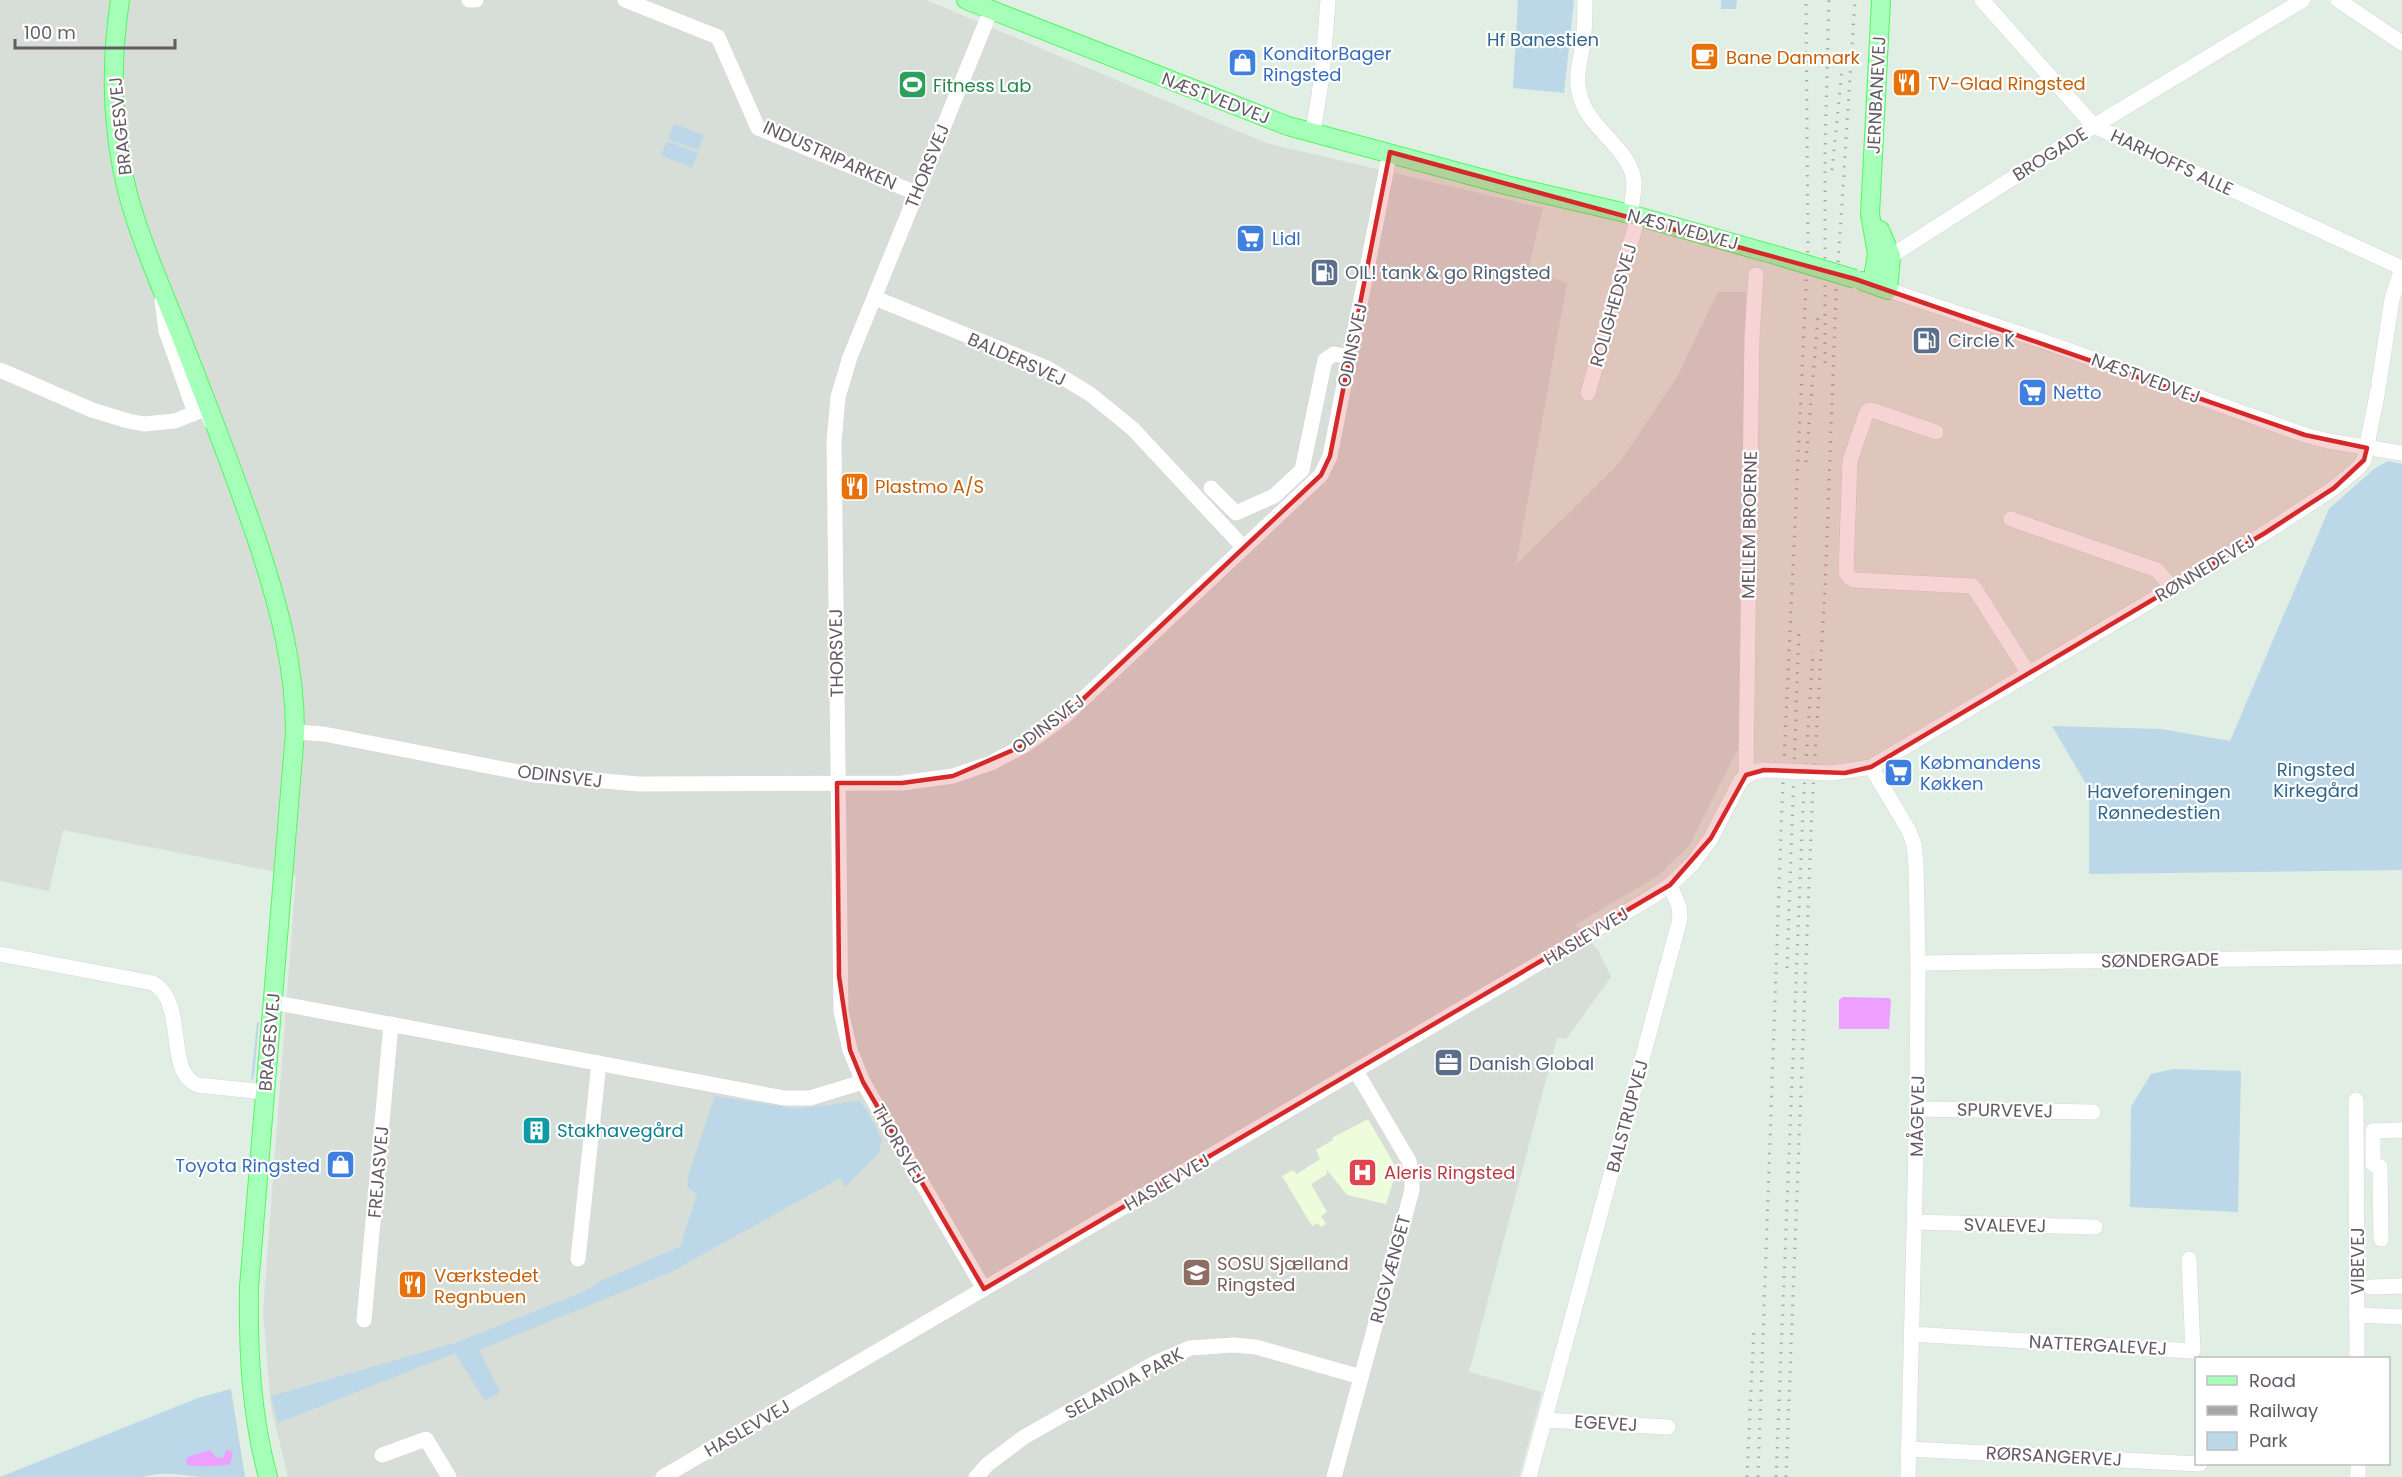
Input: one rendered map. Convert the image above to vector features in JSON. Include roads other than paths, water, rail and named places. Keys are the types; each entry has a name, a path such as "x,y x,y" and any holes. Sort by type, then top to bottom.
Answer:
{"main road":[{"name":"BRAGESVEJ","path":"120,0 114,68 119,146 130,199 202,414 278,607"},
{"name":"NÆSTVEDVEJ","path":"966,0 1271,119 1506,185 1634,216 1872,284"},
{"name":"JERNBANEVEJ","path":"1872,284 1877,254 1870,214 1881,0"},
{"name":"JERNBANEVEJ","path":"1872,190 1878,225 1892,256"},
{"name":"BRAGESVEJ","path":"146,250 202,414 242,498 278,607 292,669 295,732 249,1287 252,1390 268,1477"},
{"path":"1872,284 1892,256"}],"street":[{"path":"469,0 476,0"},
{"name":"INDUSTRIPARKEN","path":"625,0 717,37 759,128 916,193"},
{"path":"1313,132 1322,76 1328,0"},
{"name":"ROLIGHEDSVEJ","path":"1586,0 1583,45 1578,61 1579,93 1584,109 1594,124 1628,162 1634,180 1634,216 1588,393"},
{"name":"HARHOFFS ALLE","path":"1982,0 2094,126 2402,268"},
{"name":"BROGADE","path":"1892,256 2094,126 2303,0"},
{"path":"2338,0 2402,43"},
{"name":"THORSVEJ","path":"984,1289 863,1083 850,1050 841,1011 834,442 838,397 849,357 991,10"},
{"name":"ODINSVEJ","path":"295,732 324,734 544,776 639,784 902,783 953,776 991,763 1027,744 1064,717 1321,475 1330,456 1390,152"},
{"path":"2367,448 2392,299 2402,268"},
{"name":"MELLEM BROERNE","path":"1746,775 1752,337 1756,275"},
{"name":"NÆSTVEDVEJ","path":"1872,284 2050,344 2305,435 2402,453"},
{"name":"BALDERSVEJ","path":"875,298 1047,368 1090,394 1133,429 1244,548"},
{"path":"1211,488 1236,513 1274,496 1302,470 1325,360 1334,354 1350,357"},
{"path":"0,370 49,391 85,414 125,428 163,430 202,414"},
{"path":"1936,432 1875,411 1869,410 1866,414 1850,461 1846,572 1854,580 1973,586 2029,674"},
{"name":"RØNNEDEVEJ","path":"1746,775 1764,770 1831,773 1872,767 2265,533 2334,488 2358,467 2367,448"},
{"path":"1284,486 1296,499"},
{"path":"2011,519 2157,570 2172,588"},
{"name":"MÅGEVEJ","path":"1872,767 1908,829 1914,844 1918,963 1917,1109 1908,1477"},
{"path":"1670,885 1693,863 1711,838 1736,786 1746,775"},
{"name":"HASLEVVEJ","path":"663,1477 1670,885"},
{"name":"BALSTRUPVEJ","path":"1529,1477 1680,919 1670,885"},
{"path":"0,954 153,983 162,989 170,1002 182,1068 189,1081 198,1085 264,1092"},
{"name":"SØNDERGADE","path":"1918,963 2402,957"},
{"path":"272,1002 784,1098 810,1098 863,1083"},
{"name":"FREJASVEJ","path":"364,1320 391,1024"},
{"path":"578,1259 599,1063"},
{"name":"RUGVÆNGET","path":"1334,1477 1412,1190 1409,1161 1356,1071"},
{"name":"VIBEVEJ","path":"2356,1100 2357,1357"},
{"name":"SPURVEVEJ","path":"1917,1109 2093,1112"},
{"name":"VIBEVEJ","path":"2381,1239 2380,1167 2373,1164 2373,1131 2402,1130"},
{"path":"2356,1164 2373,1164"},
{"name":"SVALEVEJ","path":"1915,1222 2095,1227"},
{"name":"NATTERGALEVEJ","path":"1911,1334 2193,1351 2189,1259"},
{"path":"2371,1287 2402,1286"},
{"path":"2356,1315 2402,1317"},
{"name":"SELANDIA PARK","path":"976,1477 988,1464 1023,1437 1153,1364 1190,1348 1233,1345 1256,1347 1361,1377"},
{"name":"EGEVEJ","path":"1545,1420 1668,1427"},
{"path":"382,1455 426,1438 449,1477"},
{"name":"RØRSANGERVEJ","path":"1908,1449 2195,1464"}],"railway":[{"path":"1758,1477 1782,804 1808,242 1806,0"},
{"path":"1825,363 1825,151 1829,0"},
{"path":"1786,1477 1812,807 1825,590 1836,295 1855,0"},
{"path":"1832,170 1844,50"},
{"path":"1806,462 1818,316"},
{"path":"1787,968 1799,627"},
{"path":"1776,1477 1803,808 1813,651"},
{"path":"1747,1477 1754,1326"}],"place":[{"name":"Bane Danmark","path":"1705,57"},
{"name":"KonditorBager Ringsted","path":"1242,63"},
{"name":"TV-Glad Ringsted","path":"1907,83"},
{"name":"Fitness Lab","path":"912,85"},
{"name":"Lidl","path":"1251,238"},
{"name":"OIL! tank & go Ringsted","path":"1324,272"},
{"name":"Circle K","path":"1927,340"},
{"name":"Netto","path":"2032,392"},
{"name":"Plastmo A/S","path":"854,486"},
{"name":"Købmandens Køkken","path":"1899,772"},
{"name":"Danish Global","path":"1448,1063"},
{"name":"Stakhavegård","path":"536,1130"},
{"name":"Toyota Ringsted","path":"341,1165"},
{"name":"Aleris Ringsted","path":"1363,1172"},
{"name":"SOSU Sjælland Ringsted","path":"1196,1273"},
{"name":"Værkstedet Regnbuen","path":"413,1285"}],"park label":[{"name":"Hf Banestien","path":"1543,39"},
{"name":"Ringsted Kirkegård","path":"2316,779"},
{"name":"Haveforeningen Rønnedestien","path":"2159,801"}]}
